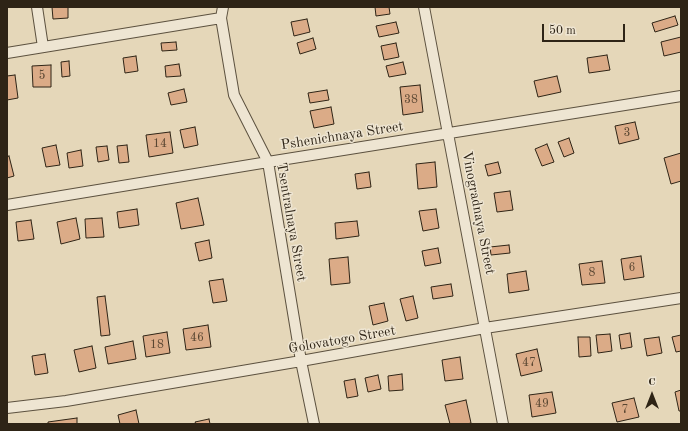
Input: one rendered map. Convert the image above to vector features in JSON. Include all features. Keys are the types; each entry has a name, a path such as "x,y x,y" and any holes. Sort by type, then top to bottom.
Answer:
{"street":[{"path":"37,7 43,47"},
{"name":"Tsentralnaya Street","path":"223,7 221,18 234,95 268,162 301,361 314,424"},
{"name":"Vinogradnaya Street","path":"424,7 503,424"},
{"path":"7,52 221,18"},
{"name":"Pshenichnaya Street","path":"7,205 681,96"},
{"name":"Golovatogo Street","path":"7,408 66,402 485,328 681,298"}],"building":[{"path":"52,7 68,7 68,18 53,19"},
{"path":"375,7 389,7 390,14 376,16"},
{"path":"675,16 678,25 655,32 652,23"},
{"path":"307,19 310,32 294,36 291,22"},
{"path":"396,22 399,33 379,37 376,26"},
{"path":"681,37 681,52 664,56 661,42"},
{"path":"313,38 316,49 300,54 297,43"},
{"path":"176,42 177,50 162,51 161,43"},
{"path":"396,43 399,57 384,60 381,46"},
{"path":"607,55 610,70 589,73 587,58"},
{"path":"136,56 138,71 125,73 123,58"},
{"path":"69,61 70,76 62,77 61,62"},
{"path":"403,62 406,74 389,77 386,66"},
{"path":"179,64 181,76 166,77 165,66"},
{"path":"51,65 51,87 33,87 32,66"},
{"path":"15,75 18,98 7,100 7,76"},
{"path":"557,76 561,92 538,97 534,81"},
{"path":"420,85 423,112 403,115 400,87"},
{"path":"184,89 187,102 171,105 168,93"},
{"path":"327,90 329,100 310,103 308,93"},
{"path":"331,107 334,124 314,128 310,111"},
{"path":"635,122 639,139 619,144 615,126"},
{"path":"195,127 198,145 184,148 180,130"},
{"path":"170,132 173,153 149,157 146,135"},
{"path":"569,138 574,153 564,157 558,142"},
{"path":"547,144 554,162 542,166 535,149"},
{"path":"56,145 60,165 46,167 42,148"},
{"path":"127,145 129,162 119,163 117,146"},
{"path":"107,146 109,160 98,162 96,147"},
{"path":"81,150 83,166 69,168 67,153"},
{"path":"681,153 681,181 671,184 664,158"},
{"path":"9,156 14,176 7,178 7,157"},
{"path":"435,162 437,187 418,189 416,164"},
{"path":"498,162 501,173 488,176 485,165"},
{"path":"369,172 371,187 357,189 355,174"},
{"path":"510,191 513,210 497,212 494,193"},
{"path":"198,198 204,225 181,229 176,203"},
{"path":"137,209 139,225 119,228 117,212"},
{"path":"436,209 439,228 423,231 419,211"},
{"path":"76,218 80,239 61,244 57,222"},
{"path":"102,218 104,237 86,238 85,219"},
{"path":"31,220 34,239 18,241 16,222"},
{"path":"357,221 359,236 336,239 335,223"},
{"path":"209,240 212,258 199,261 195,243"},
{"path":"509,245 510,253 491,255 490,247"},
{"path":"438,248 441,263 425,266 422,251"},
{"path":"641,256 644,277 624,280 621,259"},
{"path":"348,257 350,283 331,285 329,259"},
{"path":"602,261 605,283 582,285 579,264"},
{"path":"526,271 529,290 509,293 507,274"},
{"path":"223,279 227,301 213,303 209,281"},
{"path":"451,284 453,296 433,299 431,287"},
{"path":"105,296 110,335 101,336 97,297"},
{"path":"413,296 418,318 406,321 400,299"},
{"path":"384,303 388,321 373,325 369,306"},
{"path":"208,325 211,347 186,350 183,329"},
{"path":"167,332 170,353 146,357 143,336"},
{"path":"630,333 632,347 621,349 619,335"},
{"path":"610,334 612,351 598,353 596,335"},
{"path":"681,335 681,351 676,352 672,337"},
{"path":"578,337 590,337 591,356 579,357"},
{"path":"659,337 662,353 647,356 644,339"},
{"path":"133,341 136,359 108,364 105,347"},
{"path":"92,346 96,368 79,372 74,350"},
{"path":"537,349 542,371 521,376 516,354"},
{"path":"45,354 48,373 35,375 32,356"},
{"path":"460,357 463,379 445,381 442,360"},
{"path":"402,374 403,390 389,391 388,376"},
{"path":"378,375 381,389 368,392 365,378"},
{"path":"355,379 358,396 347,398 344,381"},
{"path":"681,390 681,411 679,411 675,392"},
{"path":"552,392 556,413 532,417 529,395"},
{"path":"634,398 639,417 617,422 612,403"},
{"path":"466,400 471,423 450,424 445,405"},
{"path":"136,410 139,424 120,424 118,415"},
{"path":"77,418 77,424 48,424 48,422"},
{"path":"209,419 210,424 196,424 195,422"}]}
